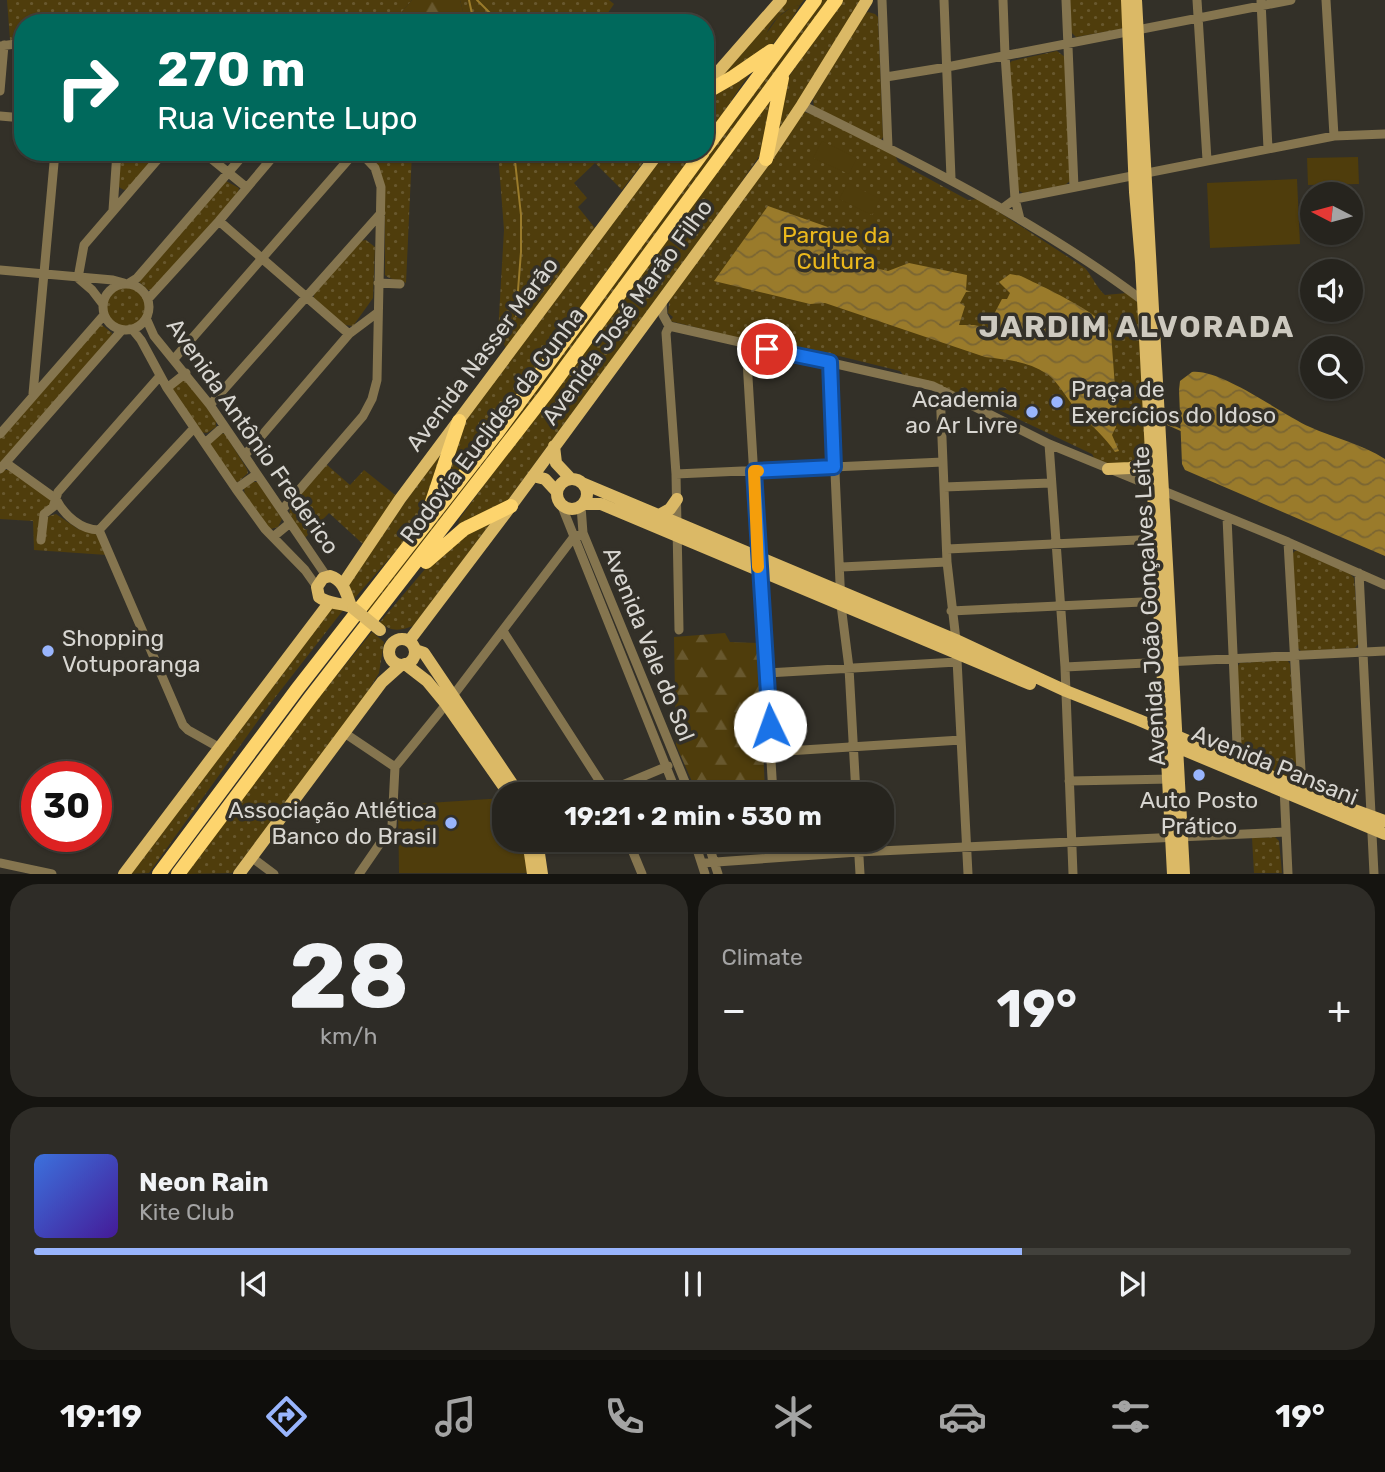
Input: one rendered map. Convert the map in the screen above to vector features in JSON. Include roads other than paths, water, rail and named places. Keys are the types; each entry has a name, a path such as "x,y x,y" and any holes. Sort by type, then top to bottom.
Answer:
{"highway":[{"name":"Rodovia Euclides da Cunha","path":"714,137 815,0"},
{"name":"Rodovia Euclides da Cunha","path":"178,873 545,395 836,0"},
{"path":"714,88 758,61 786,39"},
{"path":"766,159 776,97 787,64"},
{"name":"Rodovia Euclides da Cunha","path":"159,873 298,688 496,434 697,161"},
{"path":"424,528 459,421"},
{"path":"408,575 464,528 511,506"}],"main road":[{"path":"714,76 781,0"},
{"name":"Avenida João Gonçalves Leite","path":"1127,0 1133,31 1137,105 1141,282 1150,445 1158,489"},
{"name":"Avenida João Gonçalves Leite","path":"1133,31 1136,0"},
{"name":"Avenida José Marão Filho","path":"408,643 766,159 864,4"},
{"name":"Avenida Nasser Marão","path":"342,584 400,499 652,161"},
{"name":"Avenida João Gonçalves Leite","path":"1140,192 1179,871"},
{"path":"1108,469 1130,468 1140,464 1150,445"},
{"path":"554,446 556,463 587,495 582,505"},
{"path":"533,476 545,480 568,509 601,504 758,564"},
{"path":"559,498 560,484 576,481 678,521 758,564"},
{"path":"661,514 670,509 677,499"},
{"name":"Avenida Pansani","path":"758,564 956,651 1371,822 1385,821"},
{"name":"Avenida Antônio Frederico","path":"329,603 319,597 317,587 327,577 334,577 342,584 352,607 381,631"},
{"path":"124,873 329,603 352,607"},
{"path":"381,631 424,653 449,701 509,782"},
{"path":"381,631 394,662 427,681 449,701"},
{"path":"390,653 391,645 408,643"},
{"path":"239,873 382,682 413,659 408,643"},
{"path":"492,763 502,782"},
{"name":"Avenida Pansani","path":"1284,786 1302,788 1371,822 1385,834"},
{"path":"529,852 533,873"},
{"path":"539,852 542,873"}],"street":[{"path":"882,0 888,147"},
{"path":"944,0 951,178"},
{"path":"1003,0 1004,55 1015,199 1020,219"},
{"path":"1066,0 1074,187"},
{"path":"1197,0 1207,160"},
{"path":"886,77 1198,19 1261,2 1291,0"},
{"path":"1325,0 1334,136"},
{"path":"1261,2 1268,149"},
{"path":"864,4 875,10 884,23"},
{"path":"0,91 2,45"},
{"path":"802,105 951,178 1003,208 1142,300"},
{"path":"1003,208 1015,199 1207,160 1334,136 1385,134"},
{"path":"33,394 54,161"},
{"path":"113,210 116,161"},
{"path":"78,278 84,245 156,161"},
{"path":"213,161 246,187"},
{"path":"127,330 114,327 104,315 103,303 110,289 137,278 239,161"},
{"path":"148,299 219,222 269,161"},
{"path":"174,359 349,161"},
{"path":"282,510 363,416 372,399 377,380 381,187 374,168 367,161"},
{"path":"210,405 381,212"},
{"path":"219,222 263,257 349,334"},
{"path":"0,270 128,283 144,292 149,306 146,318 127,330 3,466 56,499 60,507 82,526 99,530 194,428"},
{"path":"78,278 103,303"},
{"path":"1127,288 1141,282"},
{"path":"378,283 400,284"},
{"path":"662,300 661,310 669,326 666,333 679,535 679,631"},
{"path":"245,455 349,334 377,313"},
{"path":"0,434 104,315"},
{"name":"Avenida Antônio Frederico","path":"146,318 154,337 210,405 327,577"},
{"path":"669,326 940,389 1049,444 1288,542 1385,585"},
{"name":"Avenida Antônio Frederico","path":"127,330 141,340 167,388 236,489 317,587"},
{"path":"746,344 772,782"},
{"path":"830,362 834,467 855,782"},
{"path":"167,388 186,373"},
{"path":"41,540 44,514 53,507 58,492 160,376"},
{"path":"940,389 947,562 956,651 968,873"},
{"path":"205,443 224,426"},
{"path":"1049,444 1065,667 1073,873"},
{"path":"676,474 943,461"},
{"path":"236,489 257,474"},
{"path":"944,487 1051,483"},
{"name":"Avenida Vale do Sol","path":"559,498 671,782"},
{"name":"Avenida Vale do Sol","path":"582,505 583,533 685,782"},
{"path":"1227,517 1238,767"},
{"path":"273,537 290,523"},
{"path":"99,530 183,725 220,748"},
{"path":"359,873 392,826 396,767 573,538 583,533"},
{"path":"947,549 1160,538"},
{"path":"1288,542 1302,788"},
{"path":"841,567 947,562"},
{"path":"1359,573 1374,873"},
{"path":"597,598 607,593"},
{"path":"951,611 1164,601"},
{"path":"503,631 598,782"},
{"path":"612,637 623,633"},
{"path":"767,673 849,668 956,651"},
{"path":"1065,667 1385,651"},
{"path":"344,732 396,767"},
{"path":"771,752 961,740"},
{"path":"633,782 676,763"},
{"path":"1069,782 1173,779"},
{"path":"1284,786 1288,873"},
{"path":"894,850 1286,832"},
{"path":"633,852 642,873"},
{"path":"698,852 705,873"},
{"path":"711,852 718,873"},
{"path":"776,852 776,856"},
{"path":"702,863 858,852 860,873"},
{"path":"251,857 274,873"},
{"path":"0,863 52,873"}],"water":[{"path":"768,206 842,232 860,247 879,269 888,271 909,263 967,275 966,290 972,292 966,292 960,303 965,306 959,325 995,329 998,322 993,316 1002,299 1007,299 1010,293 999,282 1010,274 1043,286 1097,317 1111,333 1117,414 1112,435 1119,451 1115,452 1078,412 1051,377 1033,366 985,357 825,303 810,304 714,281"},
{"path":"1192,372 1219,377 1310,427 1367,449 1385,459 1385,556 1185,470 1182,464 1179,390 1180,381"}],"waterway":[{"path":"469,0 472,14"},
{"path":"477,0 491,14"},
{"path":"515,161 521,215 516,316"},
{"path":"1163,422 1181,430"}],"place":[{"name":"Praça de Exercícios do Idoso","path":"1057,402"},
{"name":"Academia ao Ar Livre","path":"1032,412"},
{"name":"Shopping Votuporanga","path":"48,651"},
{"name":"Auto Posto Prático","path":"1199,775"},
{"name":"Associação Atlética Banco do Brasil","path":"451,823"}],"district":[{"name":"JARDIM ALVORADA","path":"1137,327"}],"park label":[{"name":"Parque da Cultura","path":"836,248"}]}
